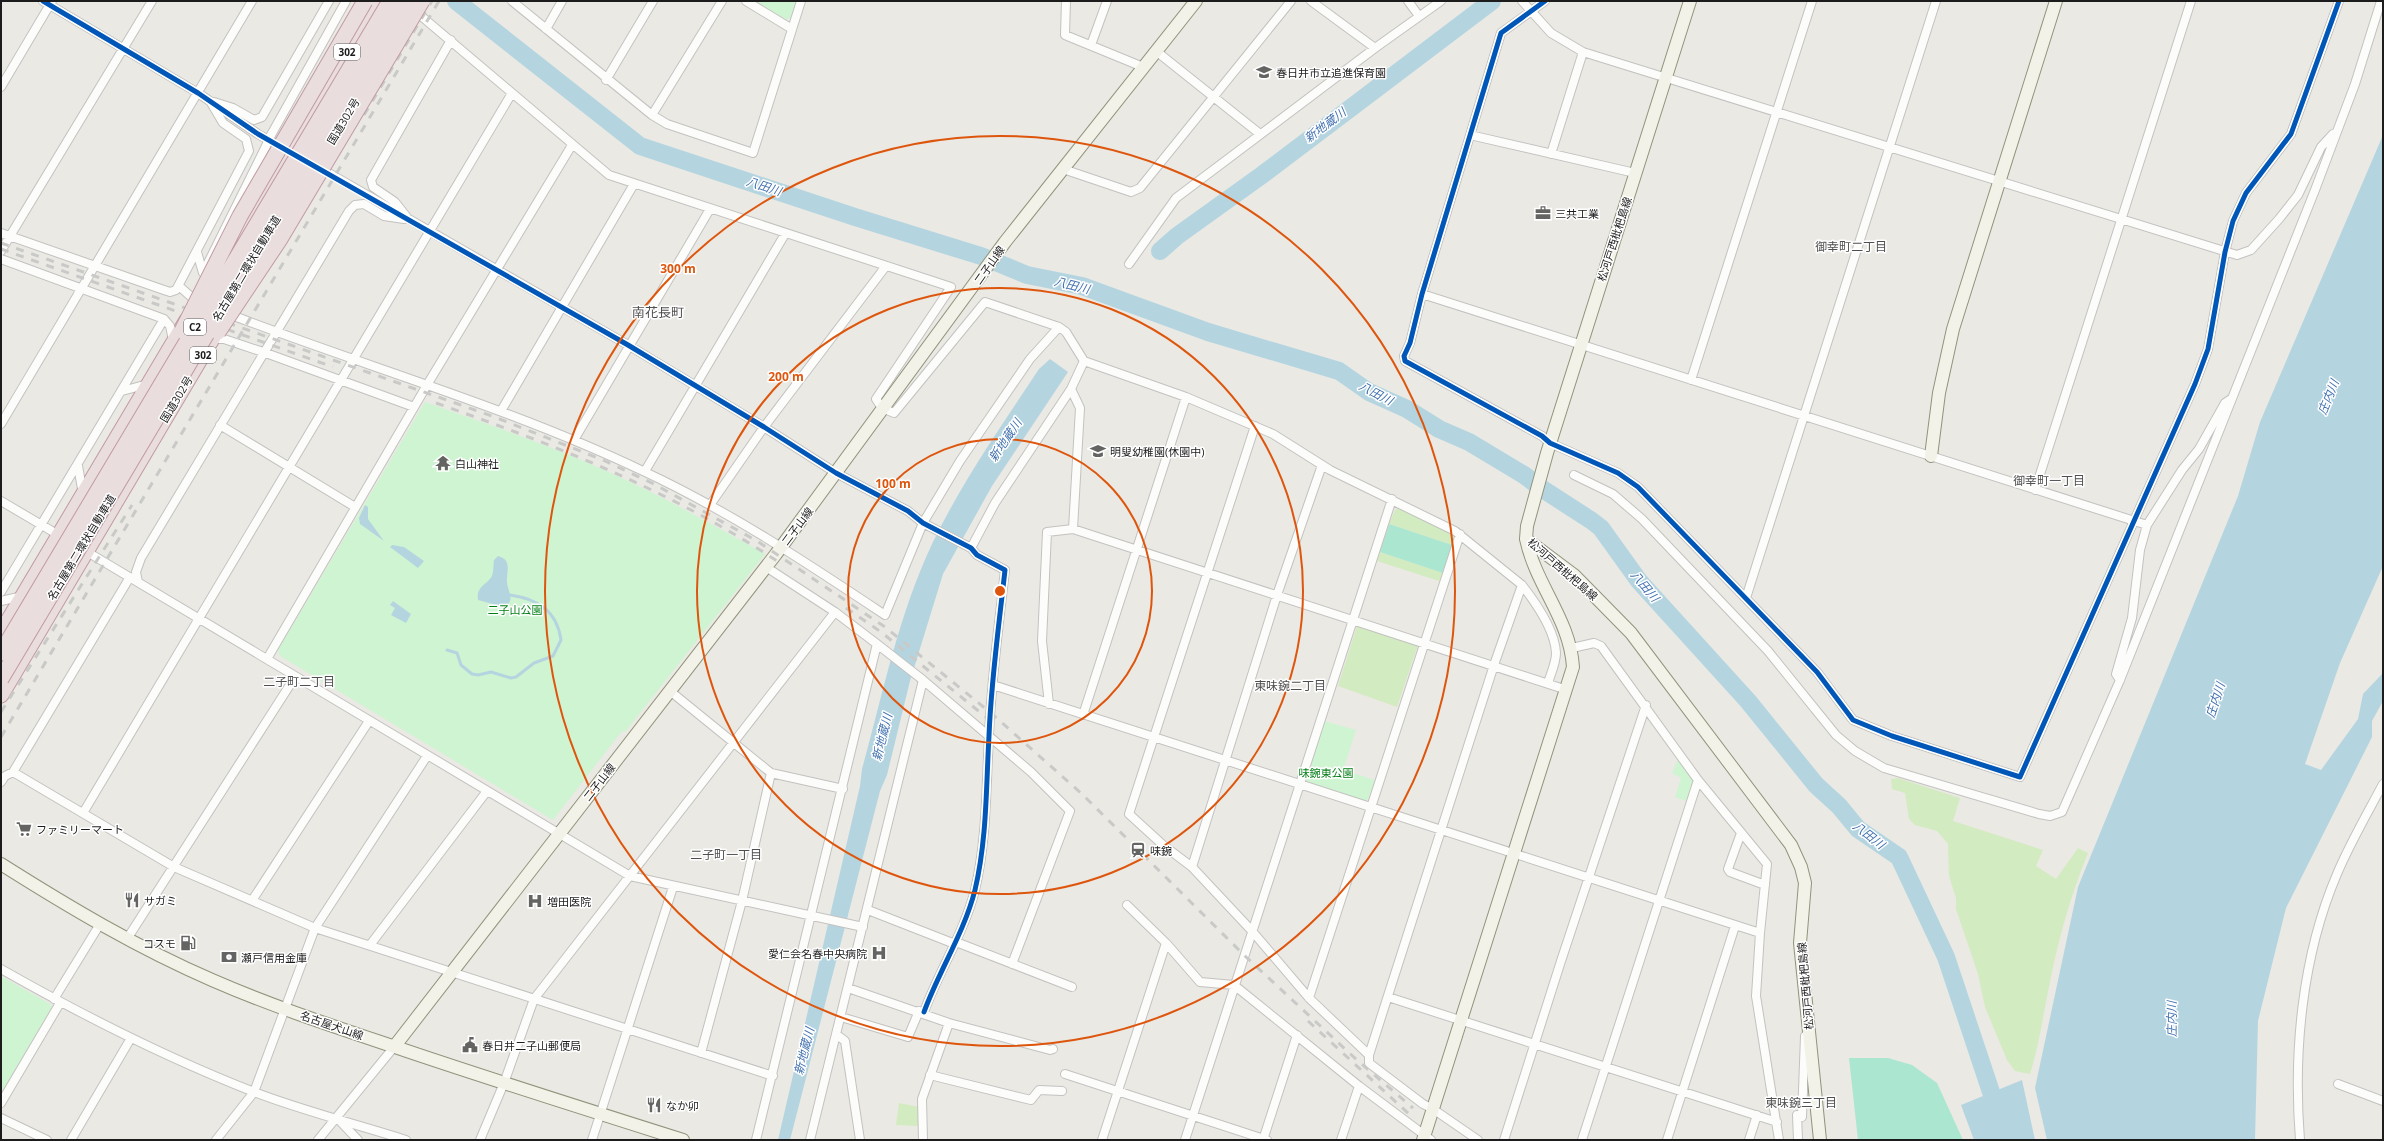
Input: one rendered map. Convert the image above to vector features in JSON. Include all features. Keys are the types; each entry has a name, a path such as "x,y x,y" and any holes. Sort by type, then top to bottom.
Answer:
{"highway":[{"path":"140,419 240,216 365,1"},
{"name":"302","path":"1,633 377,1"},
{"name":"名古屋第二環状自動車道","path":"1,653 390,1"},
{"name":"国道302号","path":"1,695 212,339 405,6 414,1"},
{"path":"153,425 280,239 422,1"},
{"name":"名古屋第二環状自動車道","path":"1,679 405,6"}],"street":[{"path":"1,251 11,237 152,1"},
{"path":"1,424 252,1"},
{"path":"210,101 233,108 254,120 262,117 328,1"},
{"path":"198,303 203,273 240,195 296,89 346,1"},
{"path":"512,1 606,80 652,115 667,124 753,152 801,1"},
{"path":"546,29 562,1"},
{"path":"606,80 653,1"},
{"path":"652,115 722,1"},
{"path":"746,1 792,29"},
{"path":"1066,1 1065,34 1143,66"},
{"path":"1091,45 1107,1"},
{"name":"二子山線","path":"394,1047 782,546 1004,244 1143,66 1196,1"},
{"path":"1063,169 1131,192 1140,188 1291,1"},
{"path":"1311,1 1374,48"},
{"path":"1408,1 1419,16"},
{"path":"1129,264 1176,198 1374,48 1441,1"},
{"path":"1522,1 1551,33 1583,52 2237,255 2251,250 2298,195 2321,148 2337,130"},
{"path":"1545,1 1501,33 1422,294 1410,343 1404,356 1405,361 1542,436 1549,448 1618,473 1638,487 1817,672 1853,720 1892,736 2020,777 2195,384 2208,349 2225,252 2233,221 2246,192 2291,134 2339,1"},
{"name":"松河戸西枇杷島線","path":"1690,1 1580,345 1527,526 1526,539 1574,575 1631,633 1791,845 1801,867 1805,883 1800,943 1820,1140"},
{"path":"1691,380 1812,1"},
{"path":"1746,598 1936,1"},
{"path":"1931,456 1939,393 1953,328 2056,1"},
{"path":"2035,490 2191,1"},
{"path":"1574,475 1625,503 1768,651 1842,741 1884,768 2039,814 2056,815 2062,812 2069,800 2120,680 2233,397 2356,84 2381,1"},
{"path":"1,87 48,2 198,93 258,134 277,145"},
{"path":"405,6 451,40 609,176 951,287 876,399 882,408 894,413 985,302 1059,327 1066,332 1084,362 1186,397 1273,434 1322,465 1431,517 1460,534 1522,586 1552,635 1556,652 1548,683"},
{"path":"409,219 395,202 373,187 371,180 451,40"},
{"path":"1156,51 1260,134"},
{"path":"1551,154 1583,52"},
{"path":"83,813 512,93"},
{"path":"1,233 168,292 173,292 179,286 208,232 249,147 243,136 223,123 210,101"},
{"path":"1470,135 1634,173"},
{"path":"267,659 427,385 572,145"},
{"path":"326,172 695,385 764,426 836,473 908,511 926,524 969,547 976,555 1005,570 989,734 986,827 975,890 955,943 908,1038 841,1017"},
{"path":"240,195 269,183"},
{"path":"501,411 634,184"},
{"path":"138,582 136,572 140,562 263,352 349,211 355,205 364,204 384,216 409,219"},
{"path":"574,440 710,209"},
{"path":"208,232 226,226"},
{"path":"645,471 785,234"},
{"path":"197,252 203,273"},
{"path":"1,260 82,288 164,319 170,326 173,343"},
{"path":"710,505 764,426 886,266"},
{"path":"179,286 198,303"},
{"path":"1422,294 1804,417 2147,525"},
{"path":"229,310 234,316 275,332 501,411 574,440 645,471 710,505 782,546 885,615 926,524 960,461 1030,359 1059,327"},
{"path":"1,592 78,466 164,319"},
{"path":"212,339 224,339 263,352 414,407"},
{"path":"969,547 995,503 1071,389 1084,362"},
{"path":"122,391 149,384"},
{"path":"1071,389 1080,408 1073,529"},
{"path":"1083,715 1135,550 1186,397"},
{"path":"2120,680 2116,674 2132,618 2140,550 2147,525 2182,470 2199,449 2225,403 2233,397"},
{"path":"220,425 355,508"},
{"path":"1255,426 1206,573 1129,814 1163,845 1192,867 1252,931 1309,998 1368,1055"},
{"path":"1192,867 1277,596 1322,465"},
{"path":"78,466 83,494"},
{"path":"1185,1140 1392,499"},
{"path":"1,501 630,876 860,927"},
{"path":"1049,704 1042,641 1047,532 1073,529 1567,690"},
{"path":"1309,998 1460,534"},
{"path":"1126,905 1166,943 1200,982 1234,985 1426,1139 1433,1109 1567,690 1573,667 1572,648 1564,624 1546,593 1531,560 1526,539"},
{"path":"766,567 835,612 923,680 989,734 1031,772 1070,811 1012,964"},
{"path":"1,782 5,776 13,772 130,577"},
{"path":"1478,1140 1433,1109 1423,1104 1369,1063 1368,1055 1388,997 1494,665 1522,586"},
{"path":"1,601 23,596"},
{"path":"480,1140 504,1083 534,999 735,743 835,612"},
{"path":"1572,648 1594,643 1601,646 1646,706 1698,780 1767,864 1760,933 1756,996 1779,1140"},
{"path":"756,1140 814,917 877,644"},
{"path":"127,940 295,677"},
{"path":"810,1140 837,1035 860,927 868,910 923,680"},
{"path":"993,685 1153,738 1760,933"},
{"path":"670,691 771,773 843,789"},
{"path":"1504,1140 1646,706"},
{"path":"253,899 369,721"},
{"path":"216,1140 254,1092 315,928 427,756"},
{"path":"13,772 174,867 253,899 315,928 773,1076"},
{"path":"701,1053 742,901 771,773"},
{"path":"1582,1140 1698,780"},
{"path":"2300,1140 2297,1094 2302,1009 2322,913 2336,874 2355,835 2383,784"},
{"path":"370,945 487,792"},
{"path":"1741,833 1728,869 1730,872 1765,885"},
{"name":"名古屋犬山線","path":"1,864 127,940 211,980 284,1009 394,1047 683,1140"},
{"path":"592,1140 626,1029 673,886"},
{"path":"868,910 1072,987"},
{"path":"1,1103 100,924"},
{"path":"1667,1140 1735,926"},
{"path":"1102,1140 1166,943"},
{"path":"1,969 57,1001 132,1038 254,1092 406,1140"},
{"path":"848,988 949,1022 1050,1050 1054,1049"},
{"path":"1388,997 1777,1122"},
{"path":"923,1140 922,1099 949,1022"},
{"path":"1798,1140 1797,1115 1802,1117 1805,1034 1809,1033"},
{"path":"837,1035 844,1041 860,1140"},
{"path":"1065,1074 1265,1140 1297,1035"},
{"path":"71,1140 132,1038"},
{"path":"318,1140 394,1047"},
{"path":"930,1076 1031,1100 1039,1090 1062,1092"},
{"path":"2338,1084 2383,1101"},
{"path":"1341,1140 1359,1086"},
{"path":"1749,1140 1757,1115"},
{"path":"1,1118 47,1140"},
{"path":"337,1118 358,1140"}],"green space":[{"path":"755,1 796,1 791,17 787,20"},
{"name":"二子山公園","path":"425,402 532,440 617,476 681,508 765,554 625,732 622,731 553,820 280,656 278,650"},
{"path":"1399,507 1452,533 1454,538 1452,545 1389,524 1395,510"},
{"path":"1389,524 1452,545 1443,573 1380,552"},
{"path":"1380,552 1443,573 1439,581 1377,561"},
{"path":"1357,626 1418,645 1397,707 1338,686"},
{"name":"味鋺東公園","path":"1324,721 1356,730 1343,770 1375,780 1368,799 1365,802 1307,783 1306,778"},
{"path":"1678,759 1696,781 1689,802 1675,797 1681,778 1672,773"},
{"path":"1898,778 1960,798 1953,821 2043,850 2036,866 2056,879 2078,848 2088,853 2069,906 2059,942 2038,1045 2030,1074 2015,1071 2007,1060 1985,1007 1978,974 1956,909 1956,898 1949,876 1948,844 1937,831 1915,825 1909,819 1905,793 1892,789 1891,779"},
{"path":"1,976 50,1004 52,1007 1,1094"},
{"path":"1849,1058 1888,1058 1912,1065 1937,1083 1963,1140 1858,1140"},
{"path":"899,1103 919,1107 919,1126 896,1125"}],"water":[{"name":"庄内川","path":"2383,135 2383,566 2340,663 2305,764 2321,770 2358,719 2363,694 2383,673 2383,701 2372,721 2372,737 2286,908 2258,1021 2255,1140 2047,1140 2035,1088 2078,887 2238,496 2260,422"},
{"path":"1050,359 1068,372 992,486 943,574 910,681 887,775 880,791 790,1140 778,1140 860,786 862,769 900,627 920,571 932,544 956,499 1010,412 1039,369"},
{"path":"365,505 368,507 368,519 384,541 360,524 359,518"},
{"path":"392,545 404,547 424,561 418,568 390,547"},
{"path":"498,556 506,560 508,567 507,585 510,602 503,607 478,600 480,589 492,576 494,560"},
{"path":"393,601 411,614 406,623 391,615 395,608 390,605"},
{"path":"2022,1080 2035,1140 1974,1140 1961,1105"}],"waterway":[{"name":"八田川","path":"456,1 640,146 855,217 981,256 1027,275 1082,286 1208,332 1339,371 1369,392 1407,409 1439,429 1469,442 1524,475 1541,488 1592,521 1601,528 1639,581 1748,701 1816,785 1839,806 1858,829 1899,857 1946,957 2007,1140"},
{"name":"新地蔵川","path":"1160,251 1177,236 1262,175 1492,1"},
{"path":"447,650 457,653 461,665 472,674 478,675 491,672 511,678 516,677 534,663 553,656 561,640 555,621 550,614 537,603 510,595"}],"railway":[{"path":"364,115 432,1"},
{"path":"1,737 439,1"},
{"path":"1,243 492,416 603,460 654,484 757,541 885,627 991,713 1082,794 1245,956 1358,1061 1413,1108"},
{"path":"1,249 333,367"},
{"path":"436,403 569,453 654,491 737,536 777,561"},
{"path":"1,712 132,505"},
{"path":"846,608 881,632 997,726"},
{"path":"1308,1021 1409,1114"}],"cycle path":[{"path":"43,1 198,93 258,134 628,345 764,427 836,473 908,511 923,523 971,548 977,555 1005,570 990,715 984,833 979,871 970,906 958,937 924,1012"},
{"path":"1545,1 1501,33 1422,294 1410,343 1404,356 1405,361 1542,436 1550,443 1618,473 1638,487 1817,672 1853,720 1892,736 2020,777 2195,384 2208,349 2225,252 2233,221 2246,193 2291,134 2339,1"}],"place":[{"name":"春日井市立追進保育園","path":"1264,72"},
{"name":"三共工業","path":"1543,213"},
{"name":"明叟幼稚園(休園中)","path":"1098,451"},
{"name":"白山神社","path":"443,463"},
{"name":"ファミリーマート","path":"24,829"},
{"name":"味鋺","path":"1138,850"},
{"name":"サガミ","path":"132,900"},
{"name":"増田医院","path":"535,901"},
{"name":"コスモ","path":"188,943"},
{"name":"愛仁会名春中央病院","path":"879,953"},
{"name":"瀬戸信用金庫","path":"229,957"},
{"name":"春日井二子山郵便局","path":"470,1045"},
{"name":"なか卯","path":"654,1105"}],"district":[{"name":"御幸町二丁目","path":"1851,246"},
{"name":"南花長町","path":"658,312"},
{"name":"御幸町一丁目","path":"2049,480"},
{"name":"二子町二丁目","path":"299,681"},
{"name":"東味鋺二丁目","path":"1290,685"},
{"name":"二子町一丁目","path":"726,854"},
{"name":"東味鋺三丁目","path":"1801,1102"}]}
